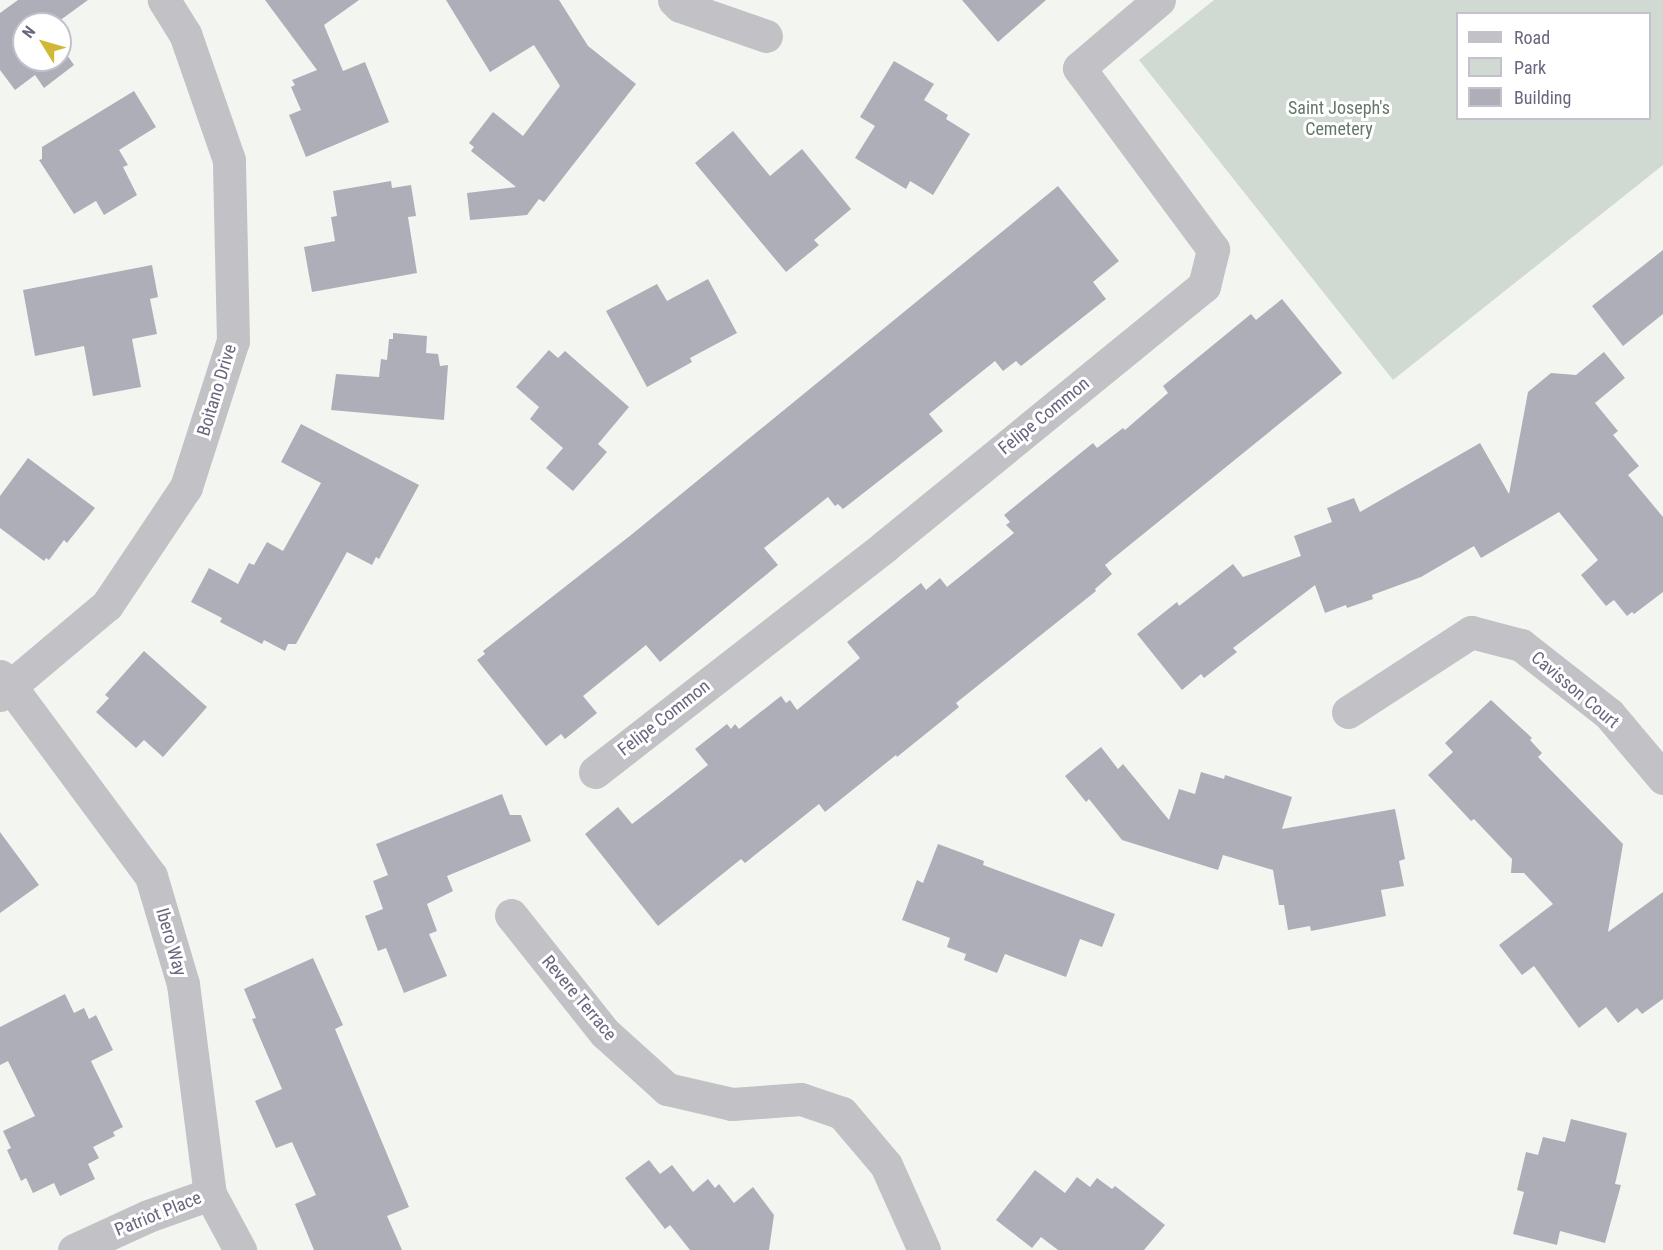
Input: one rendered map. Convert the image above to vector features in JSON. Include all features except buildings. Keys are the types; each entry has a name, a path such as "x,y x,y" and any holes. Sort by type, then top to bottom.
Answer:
{"street":[{"name":"Boitano Drive","path":"4,686 107,605 186,487 233,341 229,160 185,34 164,0"},
{"path":"674,0 680,6 766,36"},
{"name":"Felipe Common","path":"595,772 885,546 1204,286 1213,249 1079,68 1159,0"},
{"name":"Cavisson Court","path":"1348,712 1471,632 1521,645 1609,714 1663,778"},
{"name":"Ibero Way","path":"4,686 151,876 183,984 210,1194 240,1250"},
{"name":"Revere Terrace","path":"511,915 604,1033 667,1089 732,1104 801,1099 842,1113 886,1165 924,1250"},
{"name":"Patriot Place","path":"74,1250 148,1216 210,1194"}],"green space":[{"name":"Saint Joseph's Cemetery","path":"1214,0 1663,0 1663,165 1393,380 1139,60"}]}
